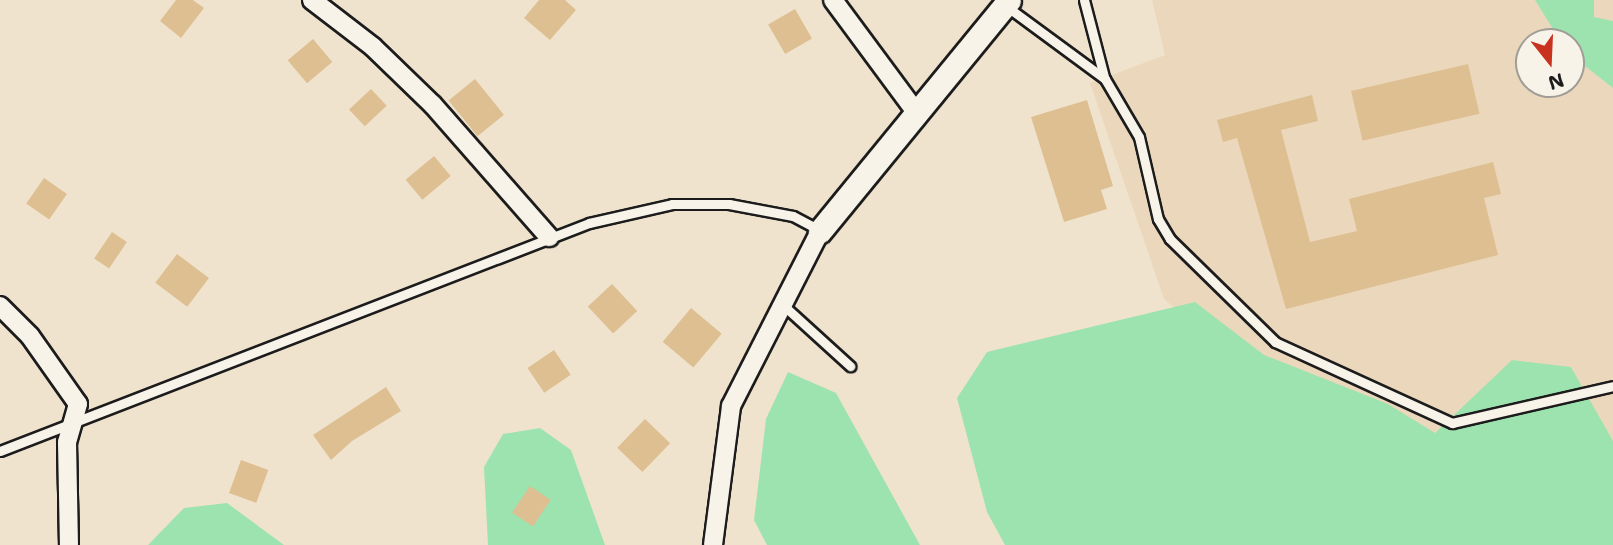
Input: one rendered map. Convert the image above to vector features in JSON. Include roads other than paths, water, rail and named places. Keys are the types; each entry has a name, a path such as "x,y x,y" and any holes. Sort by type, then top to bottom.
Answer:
{"street":[{"path":"833,0 916,112"},
{"path":"324,3 433,105 549,237"},
{"path":"713,545 731,406 820,231 1007,3"},
{"path":"0,306 70,388 78,404 78,419 66,442 69,545"}],"lane":[{"path":"1084,0 1105,79 1139,137 1158,219 1170,239 1276,342 1452,423 1613,386"},
{"path":"1007,3 1105,79"},
{"path":"0,451 549,237 672,204 769,210 820,231"},
{"path":"783,305 850,366"}]}
